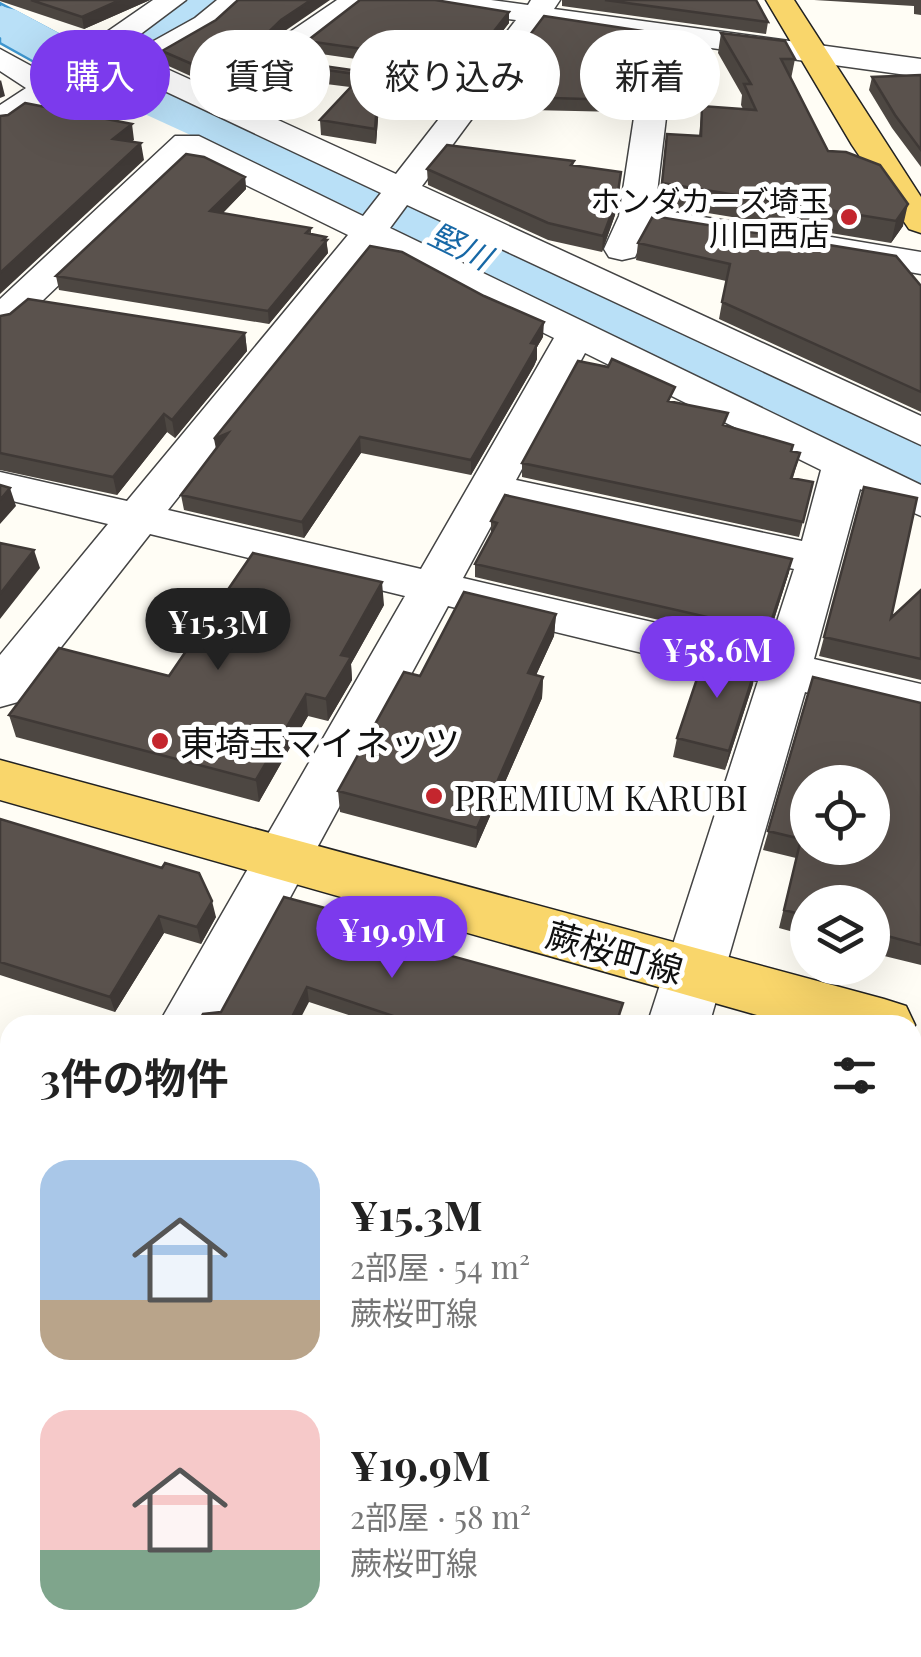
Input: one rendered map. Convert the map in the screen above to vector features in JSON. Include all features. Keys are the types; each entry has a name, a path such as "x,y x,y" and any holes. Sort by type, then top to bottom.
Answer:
{"main road":[{"path":"780,0 921,222"},
{"name":"蕨桜町線","path":"0,780 284,856 686,999 808,1015"}],"street":[{"path":"141,30 172,0"},
{"path":"170,36 204,24 234,0"},
{"path":"304,30 356,0"},
{"path":"430,0 542,7 652,30"},
{"path":"524,30 542,7"},
{"path":"204,24 224,30"},
{"path":"720,40 921,68"},
{"path":"0,58 30,76"},
{"path":"0,120 30,98"},
{"path":"253,120 398,192 921,432"},
{"path":"0,689 136,518 262,338 370,231 454,120"},
{"path":"606,285 637,216 650,120"},
{"path":"28,308 186,143 921,502"},
{"path":"637,216 750,235"},
{"path":"788,241 921,263"},
{"path":"196,1015 577,332"},
{"path":"686,999 820,560 844,464"},
{"path":"0,486 921,702"},
{"path":"490,488 820,560"}],"water":[{"path":"0,3 51,30 30,30 30,60 0,43"}],"building":[{"path":"31,0 120,0 82,17"},
{"path":"238,0 311,0 271,30 199,30"},
{"path":"360,0 435,0 509,12 495,30 350,30 350,47 330,44 330,30 321,30"},
{"path":"605,0 756,0 768,22"},
{"path":"544,16 636,30 580,30 580,99 560,98 560,30 534,30"},
{"path":"721,33 785,41 795,59 781,59 828,151 846,152 880,165 908,204 896,221 662,183 667,134 701,136 702,120 720,120 720,107 756,110 744,84 751,84"},
{"path":"190,35 190,63 170,54 170,46"},
{"path":"330,67 350,70 350,73 330,70"},
{"path":"921,75 921,150 872,77"},
{"path":"350,88 350,120 376,120 375,129 320,120 330,120 330,109"},
{"path":"25,103 30,104 30,120 112,120 132,124 113,139 141,143 0,273 0,116"},
{"path":"447,145 574,161 571,165 621,172 617,199 603,236 548,223 427,169"},
{"path":"186,154 204,157 245,177 210,211 311,228 306,233 326,237 268,311 56,276"},
{"path":"653,216 896,256 921,286 921,392 722,302 730,264 638,243"},
{"path":"370,246 402,252 484,296 544,322 531,343 537,344 534,351 471,460 360,437 302,522 181,495 228,433 214,439"},
{"path":"28,299 245,333 172,420 164,414 113,477 0,453 0,316 10,314"},
{"path":"612,359 675,387 668,401 728,413 723,425 793,445 791,451 800,453 791,478 813,482 803,522 522,463 578,361 608,367"},
{"path":"0,485 10,488 0,500"},
{"path":"864,487 917,498 891,618 921,590 921,659 824,637"},
{"path":"505,495 792,559 768,631 475,564 497,523 491,521"},
{"path":"0,543 34,550 0,594"},
{"path":"253,553 382,582 341,655 351,657 326,699 306,694 256,780 9,715 59,648 169,676"},
{"path":"464,592 556,614 528,673 543,677 477,828 338,791 404,672 420,676"},
{"path":"706,652 757,664 729,751 677,738"},
{"path":"813,677 921,703 921,945 890,937 890,885 790,885 790,912 784,910 795,865 890,865 890,765 790,765 790,836 768,831"},
{"path":"0,819 162,868 165,863 199,873 212,901 197,927 159,916 110,997 0,962"},
{"path":"284,897 344,913 338,925 623,1003 619,1015 390,1015 307,987 293,1015 202,1015 221,1012"}],"waterway":[{"path":"159,30 204,0"},
{"name":"竪川","path":"0,19 30,35"},
{"name":"竪川","path":"170,109 373,199 547,290 921,472"},
{"path":"0,147 36,120"}],"place":[{"name":"ホンダカーズ埼玉 川口西店","path":"849,217"},
{"name":"東埼玉マイネッツ","path":"160,741"},
{"name":"PREMIUM KARUBI","path":"434,796"}]}
